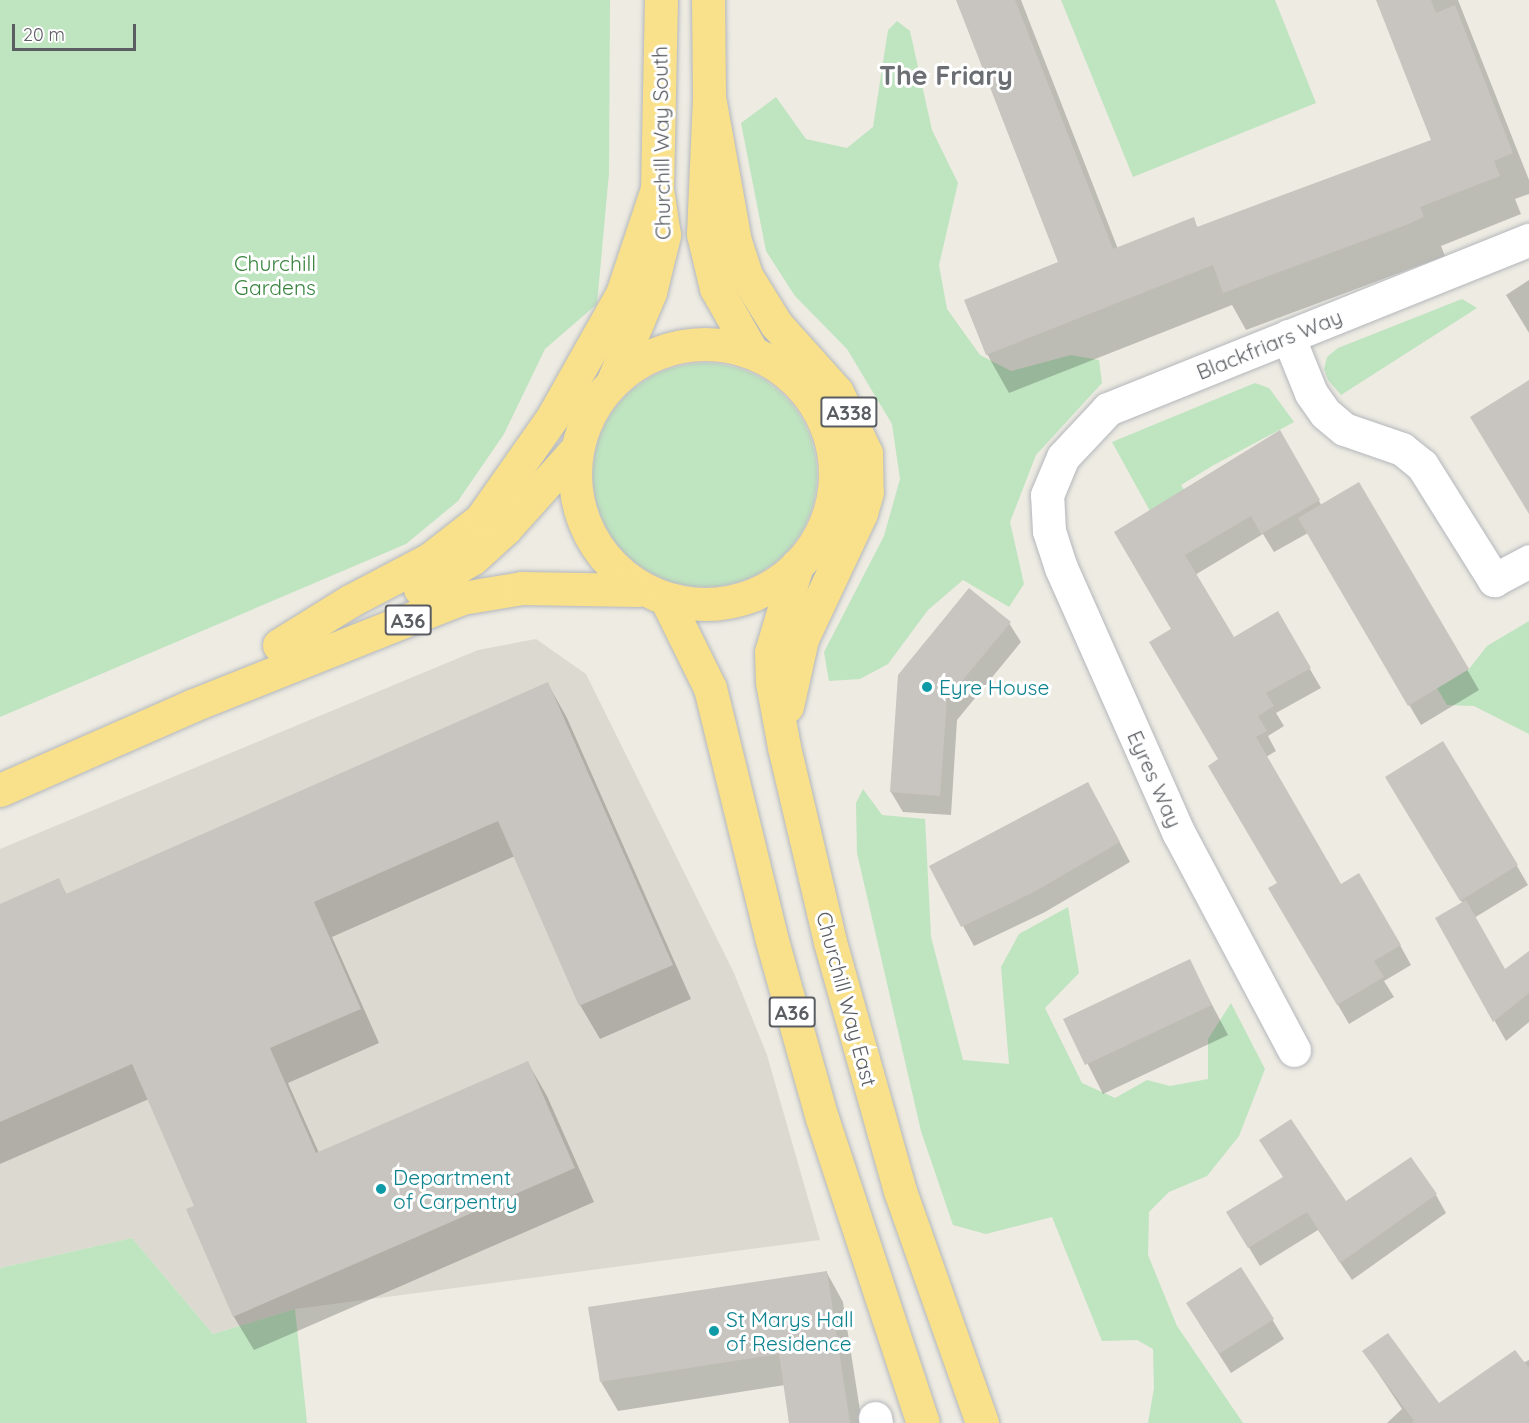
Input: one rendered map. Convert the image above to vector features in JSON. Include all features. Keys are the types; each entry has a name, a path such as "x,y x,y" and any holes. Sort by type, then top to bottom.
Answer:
{"highway":[{"name":"Churchill Way South","path":"611,385 650,292 662,254 664,235 657,189 661,0"},
{"name":"Churchill Way South","path":"708,0 709,97 703,192 707,258 726,312 752,352"},
{"name":"A338","path":"709,97 735,241 747,277 776,324 837,392 866,453 867,492 861,513 795,662 784,747"},
{"path":"279,645 430,559 481,519 546,426 622,294 657,189"},
{"name":"A36","path":"0,789 191,706 462,598 522,588 652,595 696,604 742,599 779,581 796,565 829,510 835,488 832,447 816,408 802,390 779,368 752,352 720,344 673,347 635,364 611,385 573,452 505,529 474,558 411,594 279,645 191,706"},
{"name":"A36","path":"573,452 574,493 581,514 600,548 652,595 699,661 713,699 771,937 822,1118 923,1423"},
{"name":"Churchill Way East","path":"796,565 771,652 772,682 784,747 830,942 900,1191 982,1423"}],"street":[{"name":"Blackfriars Way","path":"1047,495 1063,457 1108,409 1529,240"},
{"path":"1288,336 1311,393 1325,413 1344,429 1402,449 1422,465 1494,580 1529,561"},
{"name":"Eyres Way","path":"1047,495 1049,531 1062,568 1179,834 1294,1050"}],"shaded area":[{"path":"536,639 586,674 734,973 767,1055 820,1240 295,1309 213,1334 132,1238 0,1268 0,849 478,650"}],"green space":[{"name":"Churchill Gardens","path":"0,0 610,0 609,173 597,304 545,349 504,434 458,501 406,544 0,717"},
{"path":"1061,0 1275,0 1316,103 1133,177"},
{"path":"897,21 910,31 932,130 958,183 939,265 947,309 980,355 1011,371 1071,355 1099,360 1102,383 1036,455 1010,522 1024,584 1009,607 963,580 928,610 888,664 860,679 829,681 824,652 884,536 900,479 892,424 847,349 795,296 766,251 741,123 776,97 806,139 847,148 873,127 888,30"},
{"path":"1462,299 1477,308 1341,395 1328,380 1324,369 1327,357 1338,348"},
{"path":"694,363 716,363 748,371 758,376 776,388 792,404 809,432 815,453 817,475 815,497 809,518 792,546 776,562 748,579 716,587 694,587 662,579 652,574 634,562 618,546 601,518 593,486 593,464 601,432 606,422 618,404 634,388 662,371"},
{"path":"1255,383 1269,388 1294,422 1181,485 1185,491 1150,511 1112,442"},
{"path":"1529,621 1529,734 1474,706 1447,705 1437,688 1469,669 1487,646"},
{"path":"863,789 882,815 925,819 931,937 963,1060 1009,1064 1001,967 1019,934 1068,907 1079,973 1045,1008 1082,1083 1115,1098 1147,1080 1170,1086 1208,1079 1208,1039 1231,1003 1265,1069 1239,1136 1207,1176 1169,1192 1149,1212 1148,1255 1177,1326 1243,1423 1148,1423 1154,1388 1153,1349 1137,1340 1102,1341 1052,1217 986,1234 953,1225 921,1131 857,853 856,803"},
{"path":"132,1238 213,1334 295,1309 307,1423 0,1423 0,1268"}],"building":[{"path":"956,0 1015,0 1113,249 1194,217 1197,227 1431,140 1376,0 1431,0 1436,13 1455,5 1513,153 1494,161 1500,176 1420,207 1424,217 1406,225 1223,293 1213,265 986,355 964,300 1058,262"},
{"path":"1529,380 1529,514 1470,417"},
{"path":"1280,430 1320,500 1261,534 1251,516 1185,555 1234,637 1278,611 1311,668 1266,693 1274,706 1258,716 1267,731 1256,737 1341,884 1359,873 1401,945 1374,961 1384,977 1337,1005 1268,888 1277,883 1208,766 1218,759 1149,642 1171,629 1114,532"},
{"path":"1359,482 1469,669 1408,706 1298,518"},
{"name":"Eyre House","path":"969,588 1011,622 947,699 940,796 890,792 898,675"},
{"path":"548,682 673,965 579,1006 498,821 314,902 361,1009 270,1048 316,1153 528,1061 575,1168 233,1317 186,1209 194,1206 132,1064 0,1122 0,904 59,878 66,894"},
{"path":"1443,741 1518,865 1460,901 1385,777"},
{"path":"1088,782 1120,842 1034,892 961,927 929,866"},
{"path":"1466,900 1505,969 1529,951 1529,993 1493,1022 1435,918"},
{"path":"1190,959 1212,1005 1085,1065 1063,1019"},
{"path":"1291,1119 1346,1201 1411,1157 1437,1194 1340,1263 1307,1212 1248,1248 1226,1212 1283,1177 1259,1140"},
{"path":"1241,1267 1274,1319 1219,1354 1186,1303"},
{"name":"St Marys Hall of Residence","path":"827,1271 850,1423 789,1423 779,1354 600,1382 588,1307"},
{"path":"1388,1333 1439,1403 1515,1350 1529,1368 1529,1423 1411,1423 1414,1421 1362,1351"}],"place":[{"name":"Eyre House","path":"927,687"},
{"name":"Department of Carpentry","path":"381,1189"},
{"name":"St Marys Hall of Residence","path":"714,1331"}],"district":[{"name":"The Friary","path":"946,76"}]}
